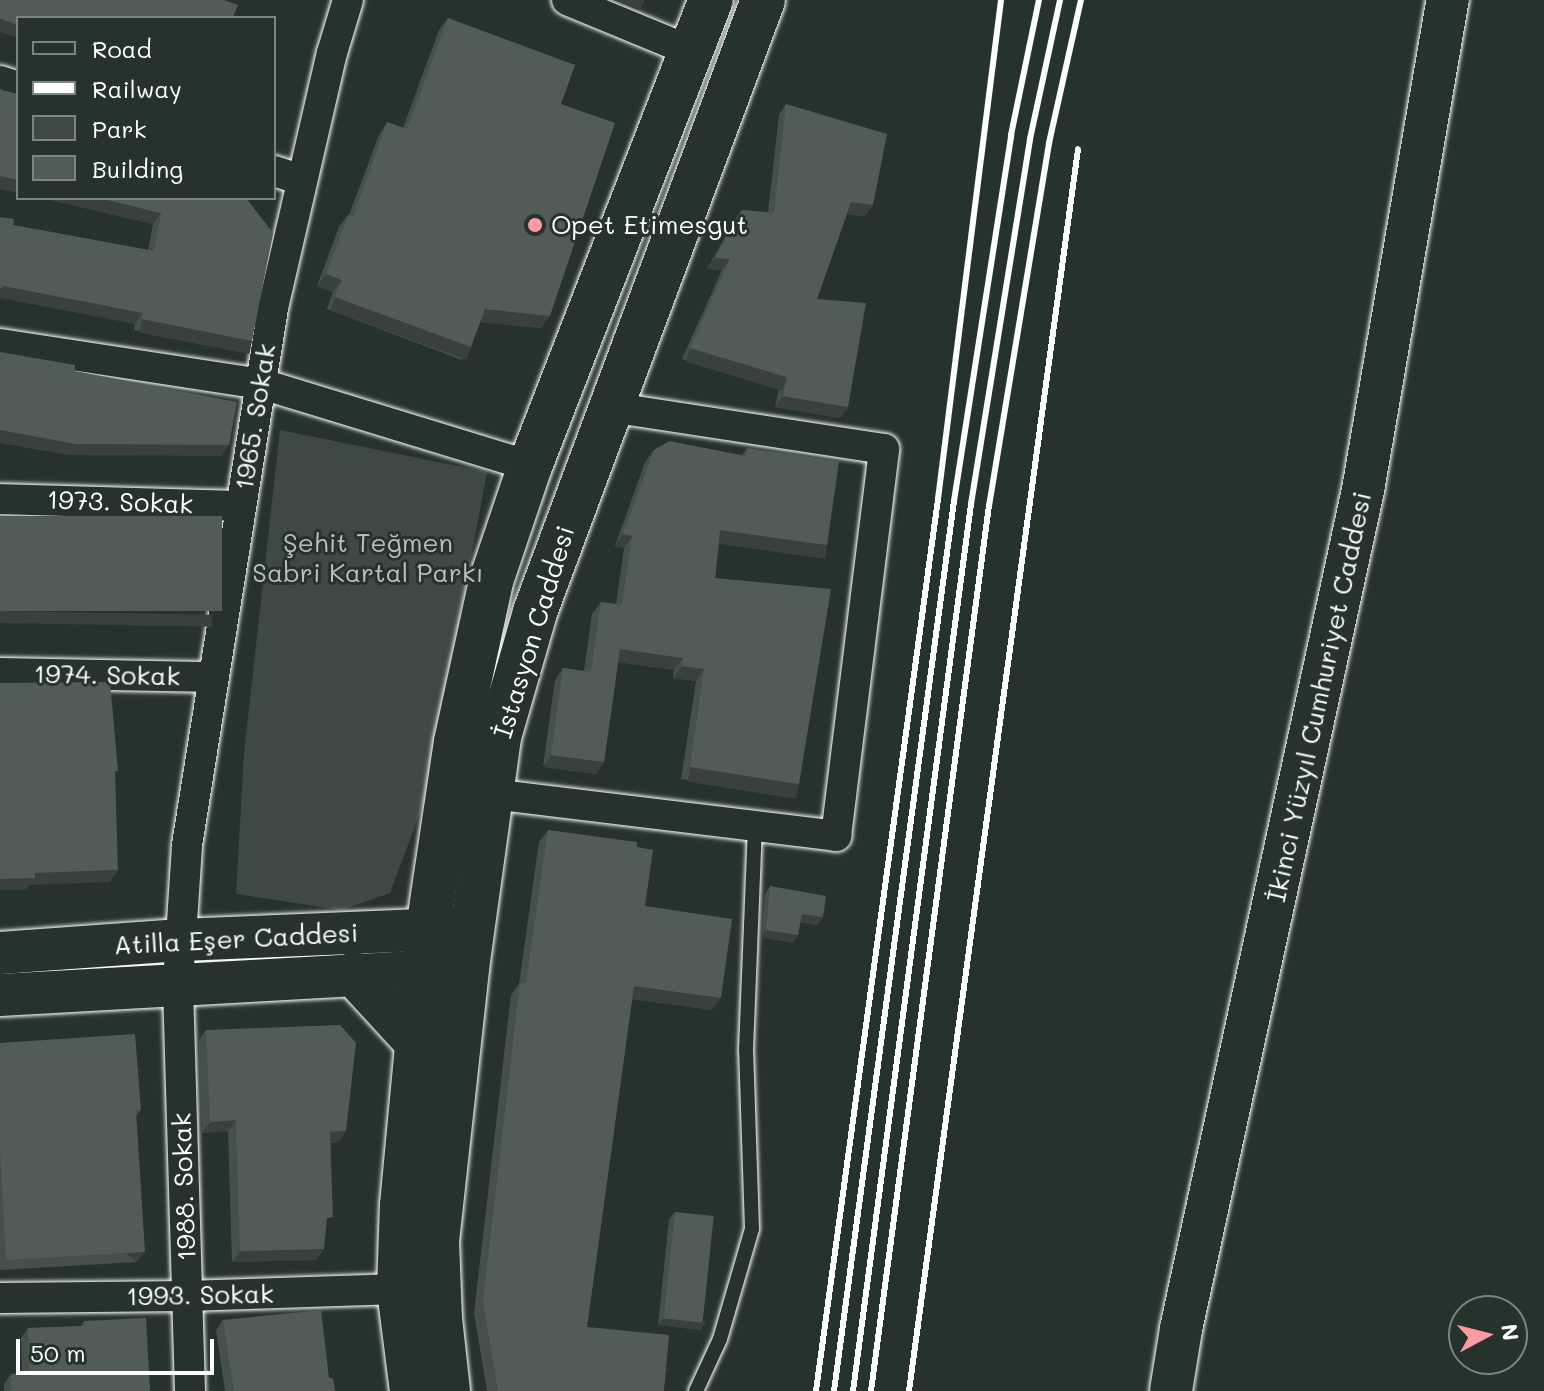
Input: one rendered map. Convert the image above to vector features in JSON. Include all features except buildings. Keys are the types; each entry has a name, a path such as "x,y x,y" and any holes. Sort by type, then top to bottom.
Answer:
{"main road":[{"name":"İstasyon Caddesi","path":"412,1391 399,1289 402,1205 426,950 456,742 491,581 530,466 711,0"},
{"name":"İstasyon Caddesi","path":"448,1391 440,1319 437,1241 470,948 499,737 535,612 763,0"},
{"name":"İkinci Yüzyıl Cumhuriyet Caddesi","path":"1171,1391 1181,1329 1360,506 1448,0"},
{"name":"Atilla Eşer Caddesi","path":"0,953 181,940 426,950 470,948"},
{"name":"Atilla Eşer Caddesi","path":"0,995 178,982 354,974 426,950"},
{"path":"354,974 419,1045"}],"street":[{"name":"1965. Sokak","path":"178,982 187,845 262,384 288,176 348,0"},
{"path":"567,0 691,51"},
{"path":"0,344 262,384 530,466"},
{"path":"491,794 836,836 884,449 611,407"},
{"name":"1973. Sokak","path":"0,499 241,506"},
{"name":"1974. Sokak","path":"0,673 213,677"},
{"name":"1988. Sokak","path":"178,982 190,1391"},
{"name":"1993. Sokak","path":"0,1298 399,1289"}],"lane":[{"path":"696,1391 720,1339 752,1229 746,1050 755,826"}],"green space":[{"name":"Şehit Teğmen Sabri Kartal Parkı","path":"280,430 487,472 426,797 390,893 342,910 236,894 244,753"}],"railway":[{"path":"816,1391 938,499 1001,0"},
{"path":"834,1391 954,501 1011,135 1039,0"},
{"path":"853,1391 971,504 1030,139 1060,0"},
{"path":"871,1391 989,506 1049,143 1081,0"},
{"path":"909,1391 1078,149"}],"place":[{"name":"Opet Etimesgut","path":"535,225"}]}
